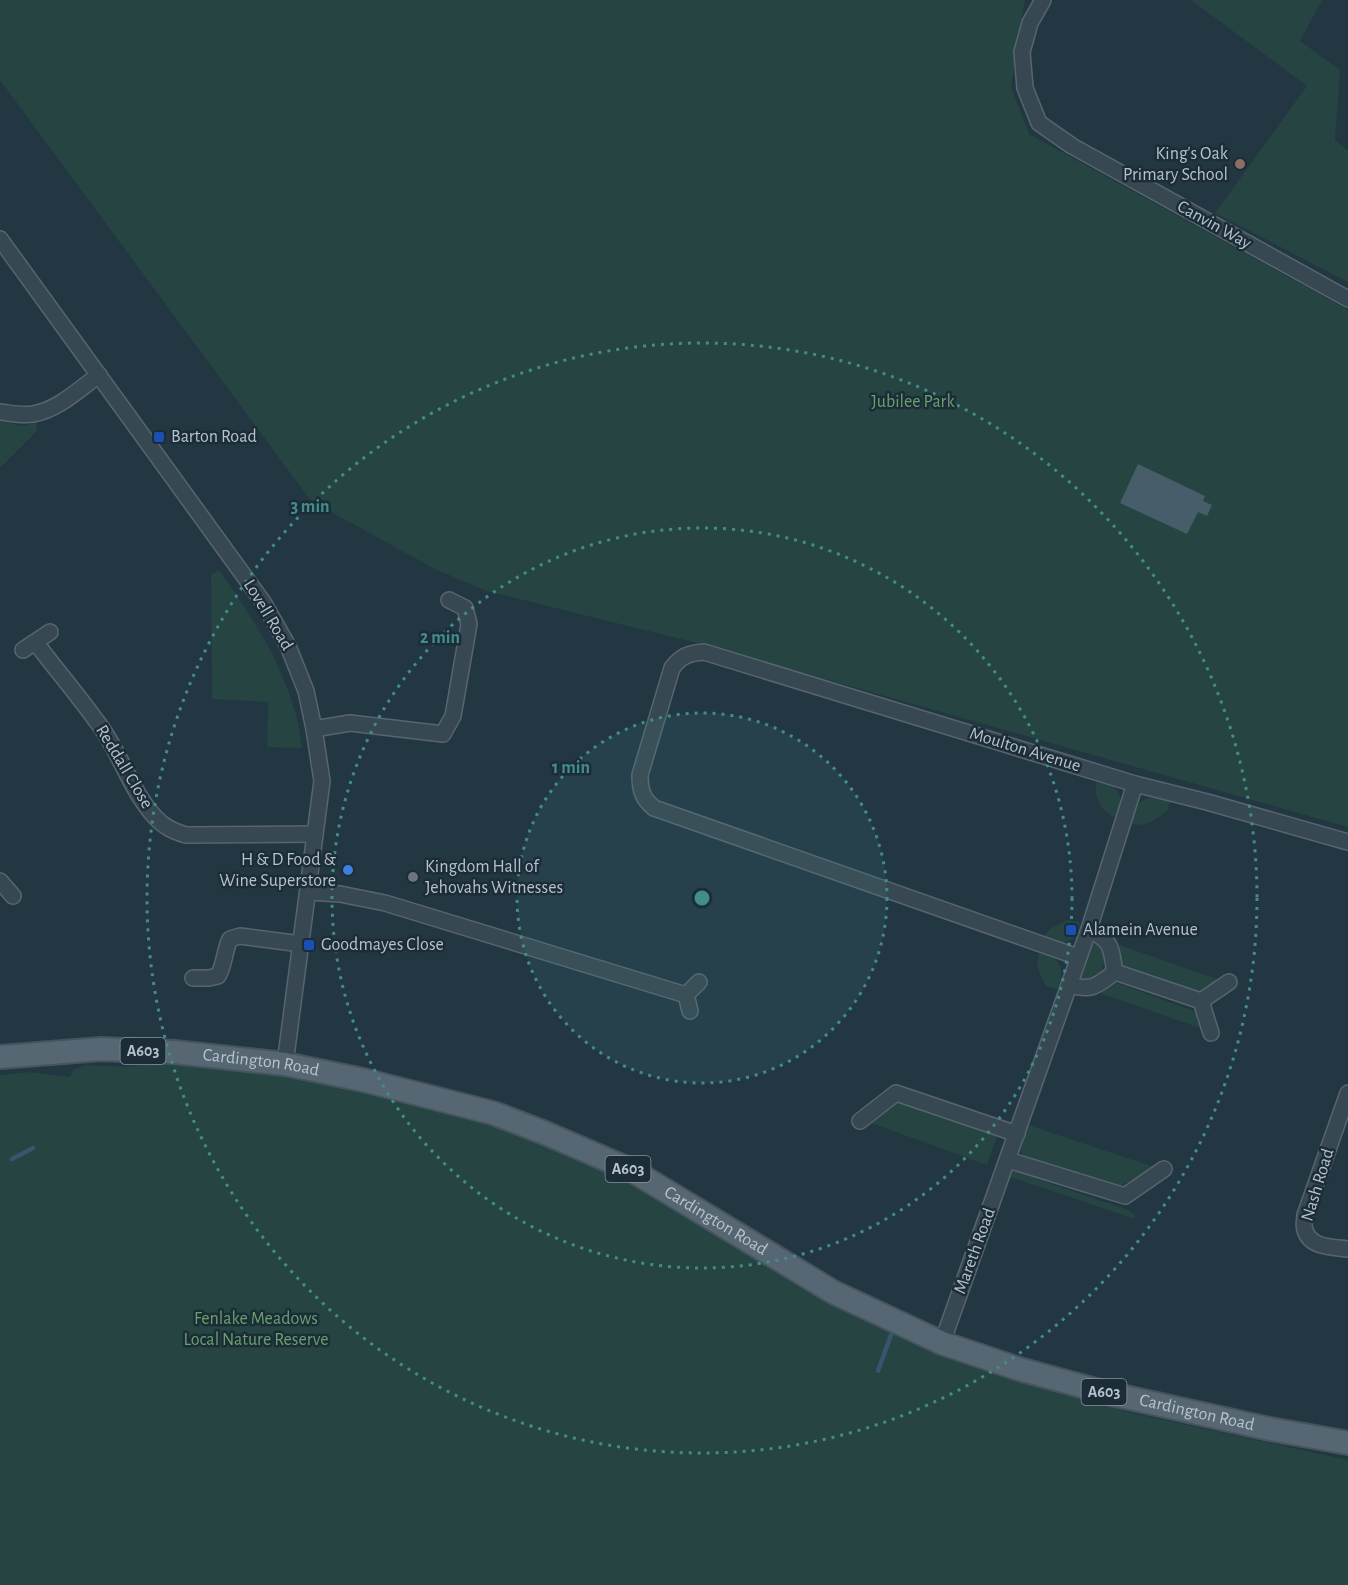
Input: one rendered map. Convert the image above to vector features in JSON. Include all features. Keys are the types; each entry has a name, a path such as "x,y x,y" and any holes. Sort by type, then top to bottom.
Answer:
{"main road":[{"name":"Cardington Road","path":"0,1057 101,1049 174,1052 285,1064 443,1099 493,1113 633,1171 833,1293 942,1343 1019,1369 1107,1393 1270,1429 1348,1443"}],"street":[{"name":"Canvin Way","path":"1042,0 1030,23 1023,52 1026,88 1039,123 1072,146 1348,299"},
{"name":"Lovell Road","path":"0,239 263,602 288,646 306,692 322,781 285,1064"},
{"path":"0,411 31,415 45,411 56,406 99,375"},
{"path":"314,729 350,723 443,734 453,716 469,624 465,608 449,600"},
{"name":"Reddall Close","path":"50,632 30,646 103,730 141,799 155,818 170,830 186,835 315,834"},
{"name":"Moulton Avenue","path":"1078,957 654,808 646,801 640,790 640,775 672,668 680,658 691,653 704,652 1135,784 1348,842"},
{"name":"Mareth Road","path":"942,1343 1089,928 1135,784"},
{"path":"0,881 13,896"},
{"path":"308,892 340,894 385,903 686,995"},
{"path":"1089,928 1106,939 1115,972"},
{"path":"193,978 218,976 224,967 226,948 230,939 240,936 301,944"},
{"path":"1069,985 1088,989 1115,972"},
{"path":"1115,972 1201,1001"},
{"path":"686,995 699,982"},
{"path":"1201,1001 1229,982"},
{"path":"686,995 690,1011"},
{"path":"1201,1001 1211,1033"},
{"path":"860,1121 896,1093 1017,1134"},
{"name":"Nash Road","path":"1348,1093 1305,1215 1305,1230 1312,1241 1324,1246 1348,1249"},
{"path":"1008,1160 1125,1196 1164,1169"}],"green space":[{"name":"Jubilee Park","path":"0,0 1025,0 1011,87 1029,134 1348,310 1348,827 701,644 487,591 437,570 311,501 0,80"},
{"path":"1191,0 1322,0 1300,41 1340,70 1335,140 1348,151 1348,282 1215,213 1307,86"},
{"path":"0,421 21,426 36,423 37,431 0,468"},
{"path":"219,570 273,656 289,693 302,748 267,747 268,702 212,699 211,575"},
{"path":"1097,780 1112,786 1119,793 1120,803 1116,818 1106,812 1099,803 1096,792"},
{"path":"1152,797 1170,801 1168,810 1145,824 1129,823 1139,803"},
{"path":"1067,920 1080,922 1071,940 1062,943 1042,939 1050,929"},
{"path":"1098,943 1104,953 1102,968 1092,983 1078,980 1090,945"},
{"path":"1114,943 1219,980 1203,991 1193,993 1122,967"},
{"path":"1039,953 1057,961 1061,970 1058,989 1046,986 1038,966"},
{"path":"1114,982 1194,1011 1203,1029 1094,991"},
{"name":"Fenlake Meadows Local Nature Reserve","path":"176,1061 295,1075 396,1097 491,1122 576,1158 632,1185 764,1265 854,1313 1101,1400 1123,1411 1348,1460 1348,1585 0,1585 0,1075 31,1072 70,1077 73,1070 86,1065 125,1067"},
{"path":"896,1101 997,1136 987,1165 871,1123"},
{"path":"1028,1125 1154,1167 1117,1188 1025,1158 1020,1150"},
{"path":"1013,1171 1126,1209 1135,1215 1135,1219 1007,1176"}],"building":[{"path":"1138,464 1205,496 1203,501 1212,505 1207,516 1198,512 1187,534 1120,503"}],"waterway":[{"path":"12,1159 33,1148"},
{"path":"878,1371 891,1335"}],"place":[{"name":"King's Oak Primary School","path":"1240,164"},
{"name":"Barton Road","path":"159,437"},
{"name":"H & D Food & Wine Superstore","path":"348,870"},
{"name":"Kingdom Hall of Jehovahs Witnesses","path":"413,877"},
{"name":"Alamein Avenue","path":"1071,930"},
{"name":"Goodmayes Close","path":"309,945"}]}
